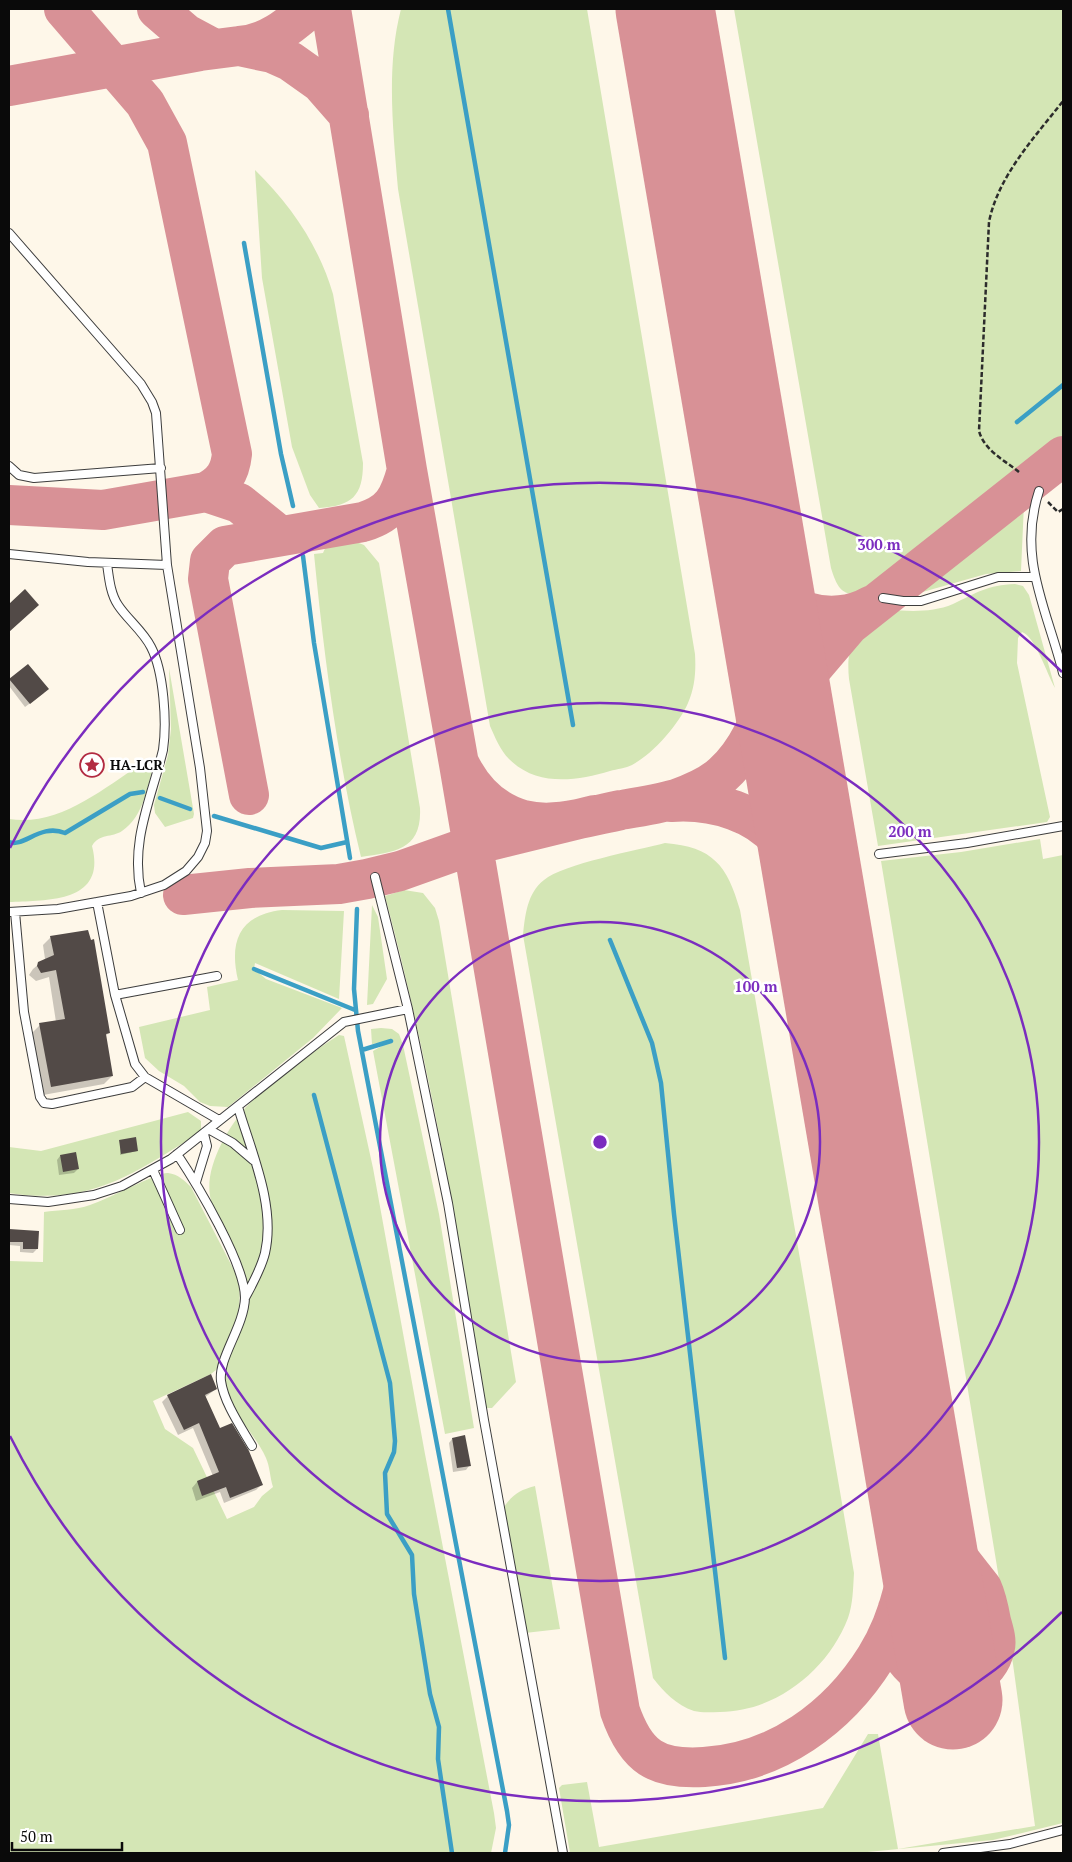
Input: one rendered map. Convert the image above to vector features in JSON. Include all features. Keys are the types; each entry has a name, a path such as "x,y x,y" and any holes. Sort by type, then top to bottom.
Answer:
{"lane":[{"path":"9,233 148,393 156,413 167,565 200,768 207,832 205,843 198,857 186,871 164,885 141,893 97,902 12,912 24,1012 40,1097 44,1103 52,1104 132,1087 145,1077"},
{"path":"9,466 18,475 34,478 161,468"},
{"path":"1039,491 1034,508 1031,535 1034,577 1063,672"},
{"path":"9,554 107,564 167,565"},
{"path":"107,564 111,590 117,604 152,647 163,687 165,737 163,750 138,844 136,871 141,893"},
{"path":"883,598 921,601 998,577 1034,577"},
{"path":"879,854 1005,837 1063,826"},
{"path":"375,878 408,1009 448,1203 484,1420 564,1853"},
{"path":"97,902 115,995 135,1064 145,1077 219,1120"},
{"path":"115,995 217,976"},
{"path":"9,1199 48,1202 73,1199 122,1186 153,1170 207,1132 219,1120 344,1022 408,1009"},
{"path":"238,1107 263,1187 268,1235 259,1273 245,1298"},
{"path":"207,1132 233,1143 253,1160"},
{"path":"196,1182 208,1146 207,1132"},
{"path":"177,1154 196,1182 239,1270 245,1298 243,1316 222,1366 220,1380 223,1392 252,1446"},
{"path":"153,1170 180,1230"},
{"path":"943,1853 1010,1844 1063,1830"}],"path":[{"path":"1018,472 987,447 982,441 979,431 990,222 993,203 1003,184 1063,100"},
{"path":"1039,491 1058,512 1063,509"}],"green space":[{"path":"401,9 587,9 695,654 694,685 684,711 657,746 640,760 627,767 597,775 570,779 544,778 520,768 509,759 498,743 490,726 398,189 392,76 396,31"},
{"path":"734,9 1063,9 1063,439 868,592 860,594 843,591 836,582 831,568"},
{"path":"255,170 280,197 302,227 320,259 333,294 363,463 361,484 358,491 347,502 340,505 319,508 310,495 292,447 262,278"},
{"path":"1024,504 1021,571 986,574 905,597"},
{"path":"349,539 364,545 379,563 420,808 416,833 411,841 395,850 361,857 332,707 314,554 323,553 327,544"},
{"path":"1015,584 1023,586 1029,595 1055,688 1032,640 1022,632 1018,638 1017,663 1050,817 1047,822 878,846 849,679 849,655 856,638 888,610 921,611 937,609 990,588"},
{"path":"169,668 194,814 193,818 165,827 155,813 154,805 168,755 171,729"},
{"path":"154,764 140,809 129,825 122,831 98,839 92,846 94,865 91,879 82,888 70,895 56,898 9,902 9,819 27,820 62,812 94,795 140,765"},
{"path":"1040,839 1043,859 1063,855 1063,1823 993,1840 857,1853 570,1853 559,1788 562,1785 587,1782 599,1847 823,1808 868,1734 878,1734 898,1849 1035,1826 1013,1664 881,861 961,852"},
{"path":"665,843 695,849 716,861 730,881 740,910 854,1573 852,1602 848,1618 828,1654 814,1670 780,1696 741,1710 720,1712 694,1711 682,1705 671,1698 653,1678 523,935 530,898 538,885 544,880 567,868"},
{"path":"404,890 423,893 435,908 439,921 516,1382 492,1408 486,1408 430,1086 385,896"},
{"path":"372,905 378,917 387,979 373,1004 367,1005"},
{"path":"282,910 344,911 339,999 255,963 254,969 266,979 342,1008 313,1038 228,1107 210,1106 200,1102 184,1086 159,1071 145,1058 139,1027 210,1010 207,987 238,980 235,954 240,933 247,924 256,918 267,913"},
{"path":"371,1029 392,1029 399,1034 403,1045 439,1214 474,1428 445,1434 373,1051 389,1042 372,1044"},
{"path":"339,1035 344,1036 373,1168 425,1454 494,1813 496,1828 491,1853 9,1853 9,1261 43,1262 44,1212 85,1207 162,1174 175,1175 191,1187 237,1276 240,1300 236,1324 216,1370 153,1401 165,1429 193,1448 227,1519 254,1507 262,1496 273,1487 266,1458 236,1412 227,1392 225,1382 225,1370 245,1310 247,1297 243,1272 213,1207 209,1185 211,1173 214,1161 225,1137 246,1107 297,1065"},
{"path":"188,1112 201,1121 201,1132 133,1173 111,1183 65,1195 38,1196 9,1193 9,1147 41,1151"},
{"path":"535,1486 560,1629 525,1633 504,1507 517,1493"}],"building":[{"path":"25,589 39,605 9,632 9,604"},
{"path":"28,664 49,689 30,704 9,679"},
{"path":"88,930 91,940 94,939 110,1033 106,1034 113,1076 51,1087 39,1023 65,1019 56,970 41,973 37,966 38,962 54,955 50,936"},
{"path":"136,1137 138,1151 121,1154 119,1140"},
{"path":"76,1152 79,1169 63,1172 60,1155"},
{"path":"9,1229 39,1231 38,1249 23,1249 23,1242 9,1242"},
{"path":"211,1374 217,1389 205,1395 220,1428 232,1423 249,1451 263,1485 230,1498 226,1487 202,1496 197,1481 219,1472 199,1423 184,1430 167,1395"},
{"path":"465,1435 471,1466 457,1468 452,1438"}],"waterway":[{"path":"448,9 573,725"},
{"path":"244,243 281,454 293,506"},
{"path":"1017,422 1063,385"},
{"path":"303,556 314,643 350,858"},
{"path":"9,842 21,842 48,831 65,833 130,794 143,792"},
{"path":"160,798 190,809"},
{"path":"214,816 321,848 347,842"},
{"path":"357,909 354,989 358,1031 507,1811 509,1825 505,1853"},
{"path":"610,940 652,1043 661,1083 674,1214 725,1658"},
{"path":"254,969 355,1010"},
{"path":"362,1050 391,1041"},
{"path":"314,1095 390,1383 395,1441 394,1452 385,1473 387,1514 412,1555 414,1594 430,1694 439,1727 438,1759 452,1853"}],"taxiway":[{"path":"64,9 145,103 167,143 232,454 225,477 206,492"},
{"path":"157,9 186,34 214,49"},
{"path":"239,46 259,42 277,34 309,9"},
{"path":"331,9 407,470 459,764 620,1711 626,1727 641,1750 661,1763 673,1766 704,1767 731,1764 756,1757 780,1747 824,1718 861,1679 876,1657 895,1618 910,1558 918,1494"},
{"path":"9,86 200,51 239,46 272,53 290,61 321,83 349,115"},
{"path":"788,733 792,699 803,679 849,625 1063,456"},
{"path":"249,795 208,579 210,561 225,546 363,522 373,518 388,509 393,503 401,489 407,470"},
{"path":"9,505 103,510 206,492 239,503 279,535"},
{"path":"760,568 768,583 779,596 792,606 807,612 823,615 840,615 856,612 872,605"},
{"path":"460,765 478,792 494,806 512,816 535,822 560,822 676,799 695,792 713,782 723,774 742,752 762,713 778,672"},
{"path":"671,802 703,803 719,806 734,810 763,825 775,836 790,856 820,921"},
{"path":"183,895 250,888 339,884 367,879 400,871 473,845 595,815"},
{"path":"898,1608 896,1635 903,1655 917,1670 934,1679 954,1682 972,1677 987,1666 996,1641 984,1592 931,1523 919,1504"}],"runway":[{"path":"665,9 953,1700"}],"place":[{"name":"HA-LCR","path":"92,765"}]}
